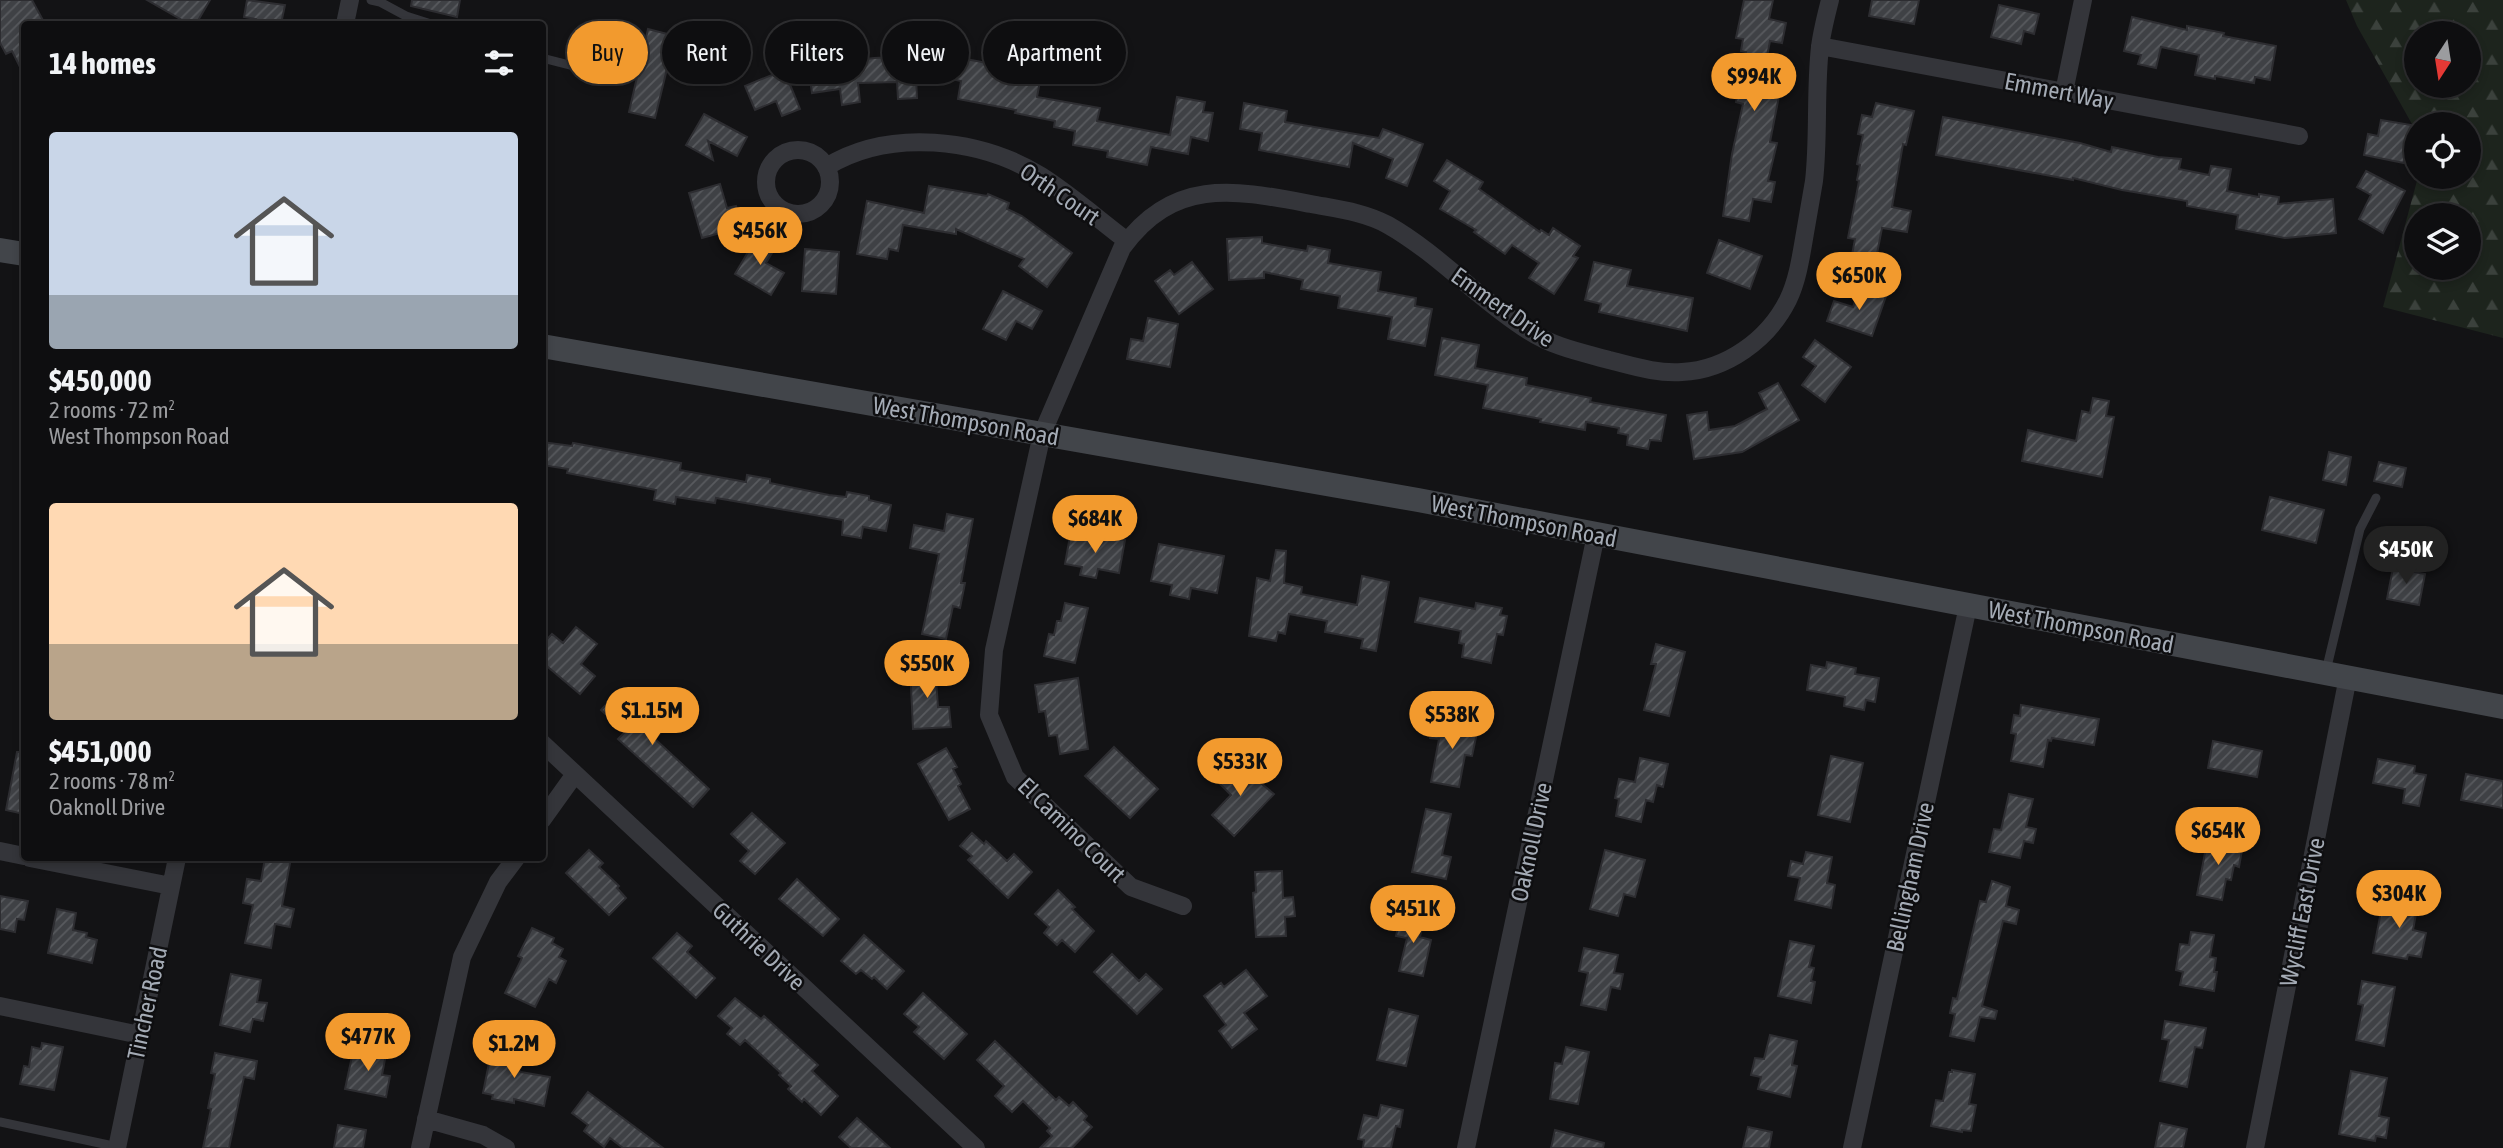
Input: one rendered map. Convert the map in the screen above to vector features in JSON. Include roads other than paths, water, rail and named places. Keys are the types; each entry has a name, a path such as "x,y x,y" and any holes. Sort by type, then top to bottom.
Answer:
{"main road":[{"path":"0,250 21,254"},
{"name":"West Thompson Road","path":"546,347 1404,498 2503,707"}],"street":[{"path":"346,21 350,0"},
{"name":"Emmert Drive","path":"1042,434 1114,263 1127,241 1156,213 1179,201 1208,193 1250,192 1373,218 1403,235 1527,330 1559,347 1655,371 1680,373 1706,368 1730,359 1761,337 1780,314 1795,283 1814,179 1820,46 1829,0"},
{"path":"2064,92 2083,0"},
{"name":"Emmert Way","path":"1820,46 2299,136"},
{"name":"Orth Court","path":"826,167 860,152 894,145 954,144 979,150 1019,164 1042,177 1127,241"},
{"name":"El Camino Court","path":"1042,434 993,650 989,715 1015,777 1130,887 1183,906"},
{"name":"Oaknoll Drive","path":"1466,1148 1596,535"},
{"name":"Bellingham Drive","path":"1852,1148 1968,606"},
{"name":"Wycliff East Drive","path":"2255,1148 2337,675"},
{"name":"Guthrie Drive","path":"546,747 976,1148"},
{"path":"546,814 575,774"},
{"path":"0,851 21,856"},
{"path":"47,861 171,886"},
{"name":"Tincher Road","path":"117,1147 176,861"},
{"path":"420,1148 462,957 498,882 514,861"},
{"path":"0,1006 140,1035"},
{"path":"426,1119 483,1135 506,1148"}],"lane":[{"path":"371,0 422,21"},
{"path":"546,59 567,64"},
{"path":"2337,675 2360,529 2376,498"},
{"path":"0,1122 117,1147"}]}
